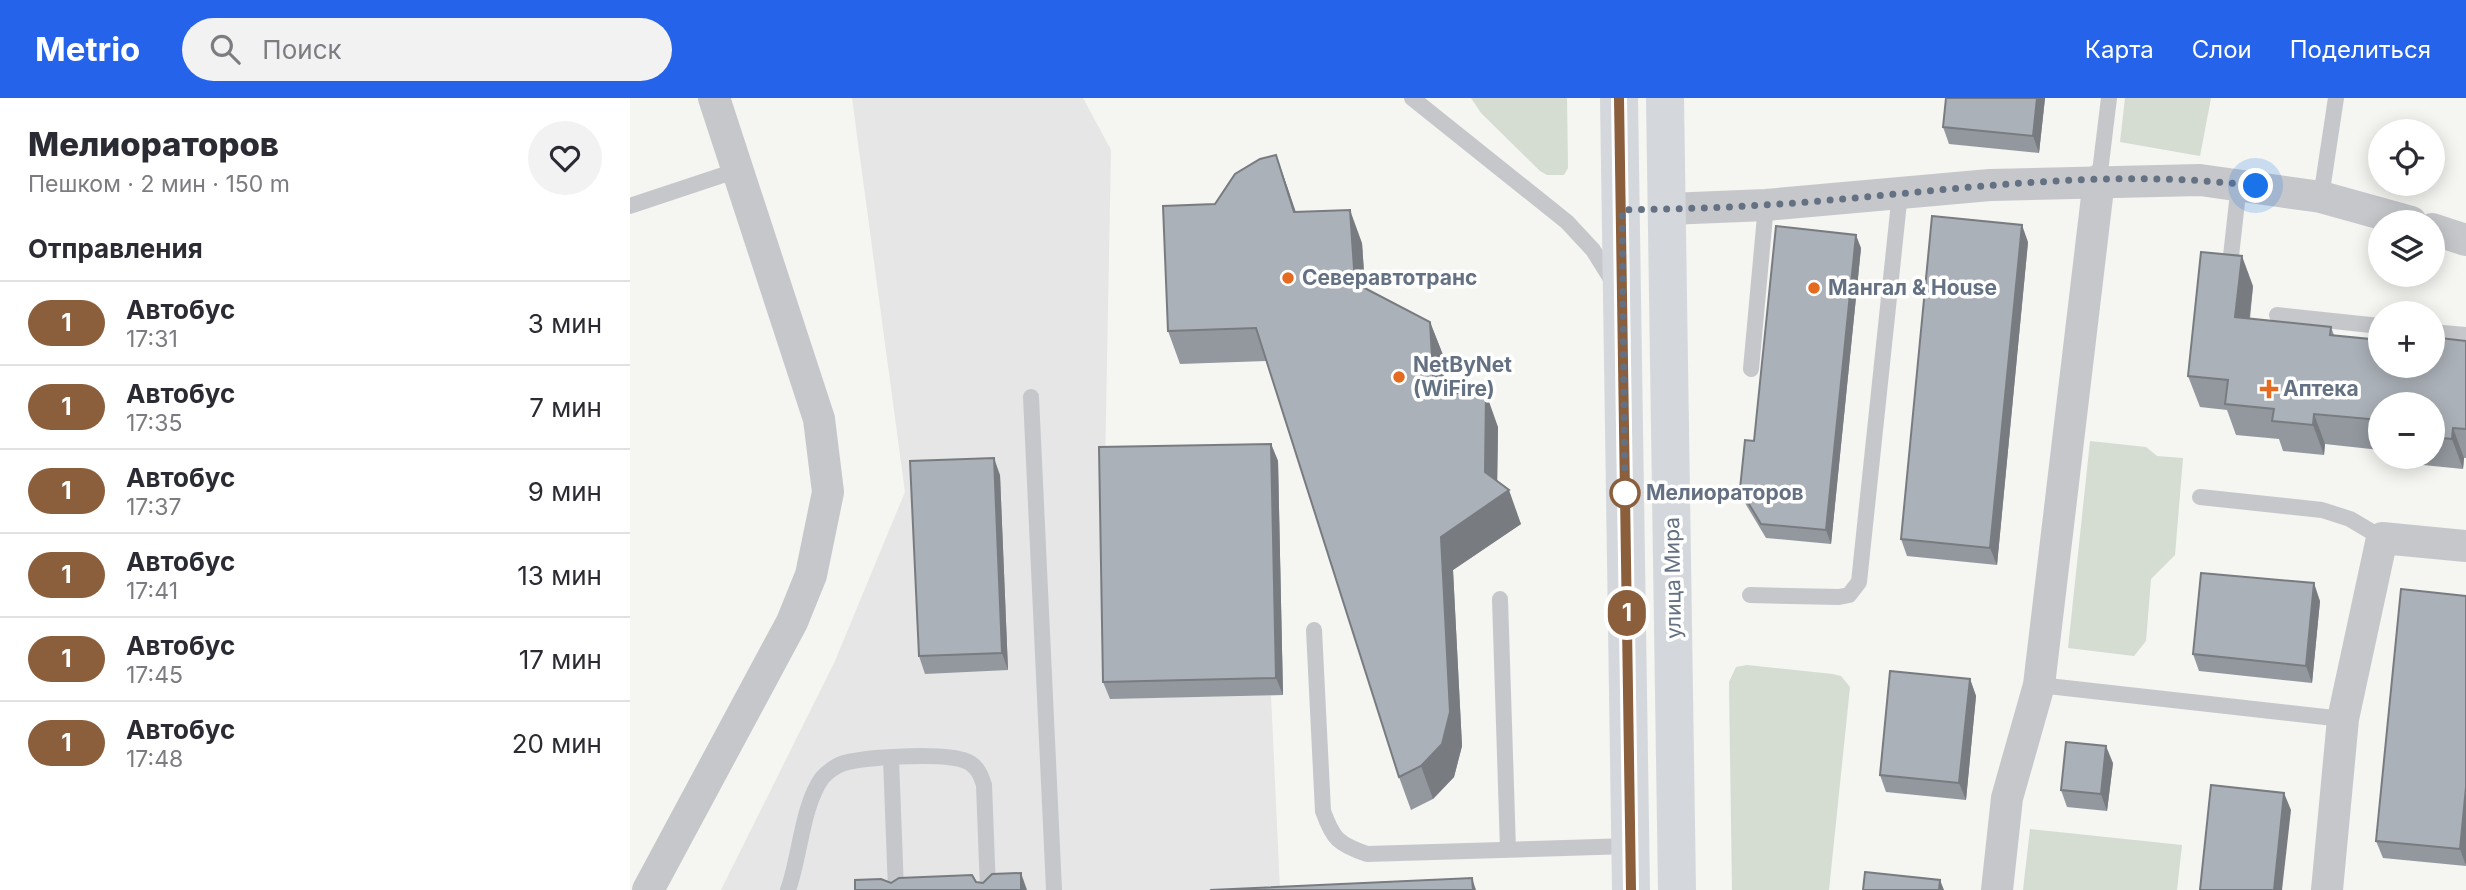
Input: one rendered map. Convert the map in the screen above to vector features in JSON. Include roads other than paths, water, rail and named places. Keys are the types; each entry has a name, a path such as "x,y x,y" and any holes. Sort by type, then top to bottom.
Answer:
{"main road":[{"path":"1619,98 1631,890"},
{"name":"улица Мира","path":"1665,98 1677,890"},
{"path":"1622,210 1668,209"}],"street":[{"path":"648,890 792,622 811,575 828,492 819,419 714,98"},
{"path":"1668,209 1766,205 2099,180 2200,180 2321,197 2368,210"},
{"path":"1997,890 2007,798 2039,685 2099,180"},
{"path":"2445,233 2466,240"},
{"path":"2327,890 2343,719 2382,538 2466,546"}],"lane":[{"path":"1412,98 1567,222 1593,250 1623,301"},
{"path":"2099,180 2109,98"},
{"path":"2321,197 2336,98"},
{"path":"630,206 737,170"},
{"path":"2229,274 2239,184"},
{"path":"1750,595 1839,597 1849,595 1859,582 1900,193"},
{"path":"1751,369 1766,205"},
{"path":"2277,315 2368,325"},
{"path":"2445,333 2466,335"},
{"path":"1031,397 1054,890"},
{"path":"2200,497 2322,510 2350,519 2382,538"},
{"path":"1500,599 1508,849"},
{"path":"1314,630 1323,811 1332,835 1345,846 1367,854 1630,846"},
{"path":"2039,685 2343,719"},
{"path":"788,890 815,791 824,775 840,764 952,756 969,762 979,770 984,785 988,890"},
{"path":"891,759 896,890"}],"place":[{"name":"Северавтотранс","path":"1288,278"},
{"name":"Мангал & House","path":"1814,288"},
{"name":"NetByNet (WiFire)","path":"1399,377"},
{"name":"Аптека","path":"2269,389"},
{"name":"Мелиораторов","path":"1625,493"}]}
